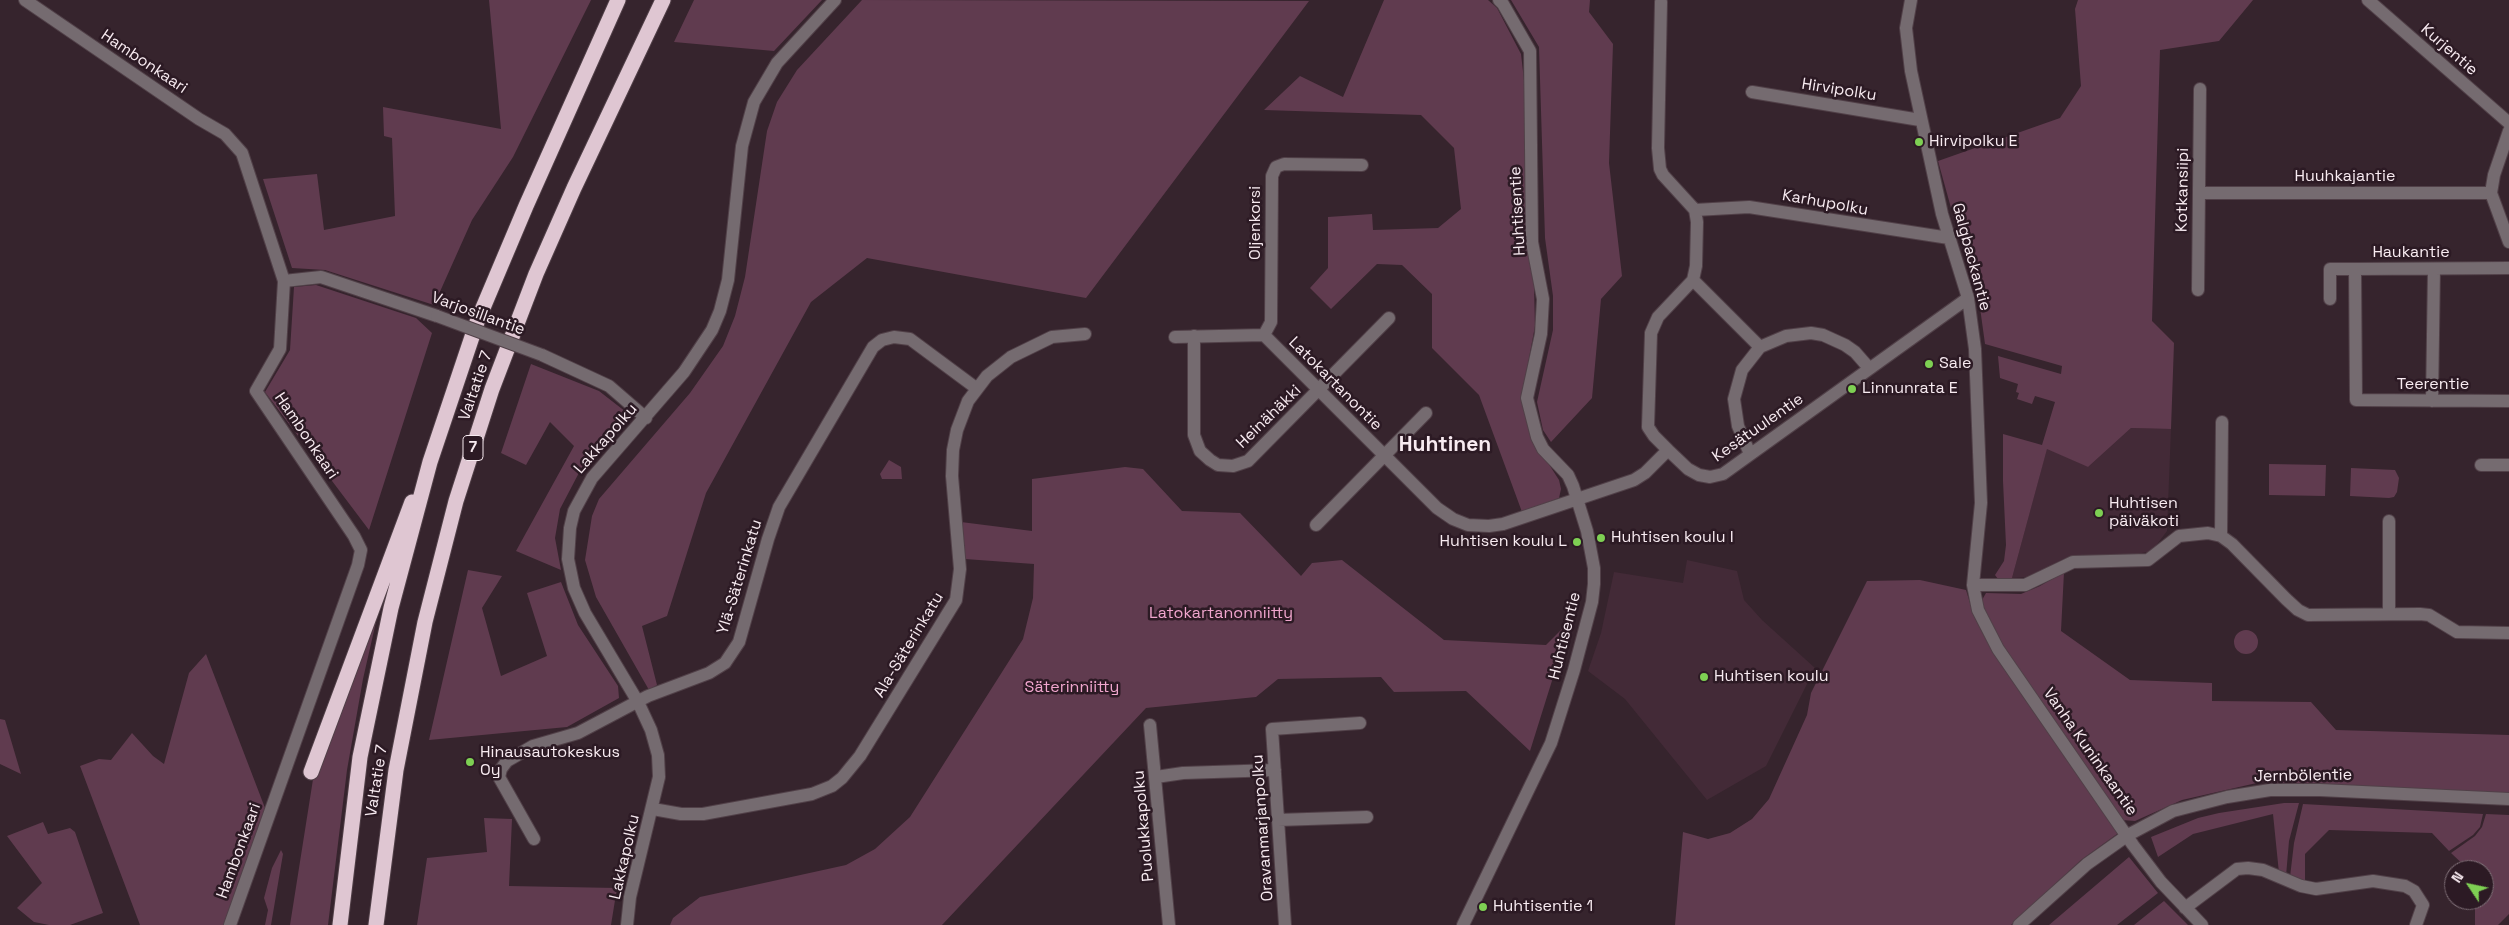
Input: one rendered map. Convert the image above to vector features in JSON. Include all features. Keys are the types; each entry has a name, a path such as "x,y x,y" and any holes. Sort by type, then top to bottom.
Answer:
{"highway":[{"name":"Valtatie 7","path":"340,925 360,757 391,608 430,462 477,322 526,206 618,0"},
{"name":"Valtatie 7","path":"376,925 396,770 425,622 456,501 492,389 536,274 641,42 662,0"},
{"path":"641,42 668,0"},
{"path":"311,772 403,521 430,462"}],"street":[{"name":"Hambonkaari","path":"25,0 199,119 225,134 242,154 284,281 280,349 256,391 354,536 361,550 230,925"},
{"name":"Lakkapolku","path":"627,925 630,897 653,809 659,777 658,755 651,730 638,702 578,599 570,575 567,544 574,511 592,478 646,418 694,359 712,330 720,311 730,272 742,146 754,102 777,63 835,0"},
{"name":"Huhtisentie","path":"1463,925 1551,743 1592,602 1594,568 1577,499 1568,475 1543,449 1537,436 1527,398 1541,334 1543,299 1532,242 1530,50 1499,0"},
{"name":"Galgbackantie","path":"1911,0 1906,28 1911,71 1920,120 1949,238 1968,298 1975,349 1980,456 1980,512 1973,585"},
{"name":"Kurjentie","path":"2368,0 2509,123"},
{"path":"1661,2 1658,148 1660,169 1663,175 1695,210 1697,244 1693,280 1760,347"},
{"name":"Kotkansiipi","path":"2198,290 2200,89"},
{"name":"Hirvipolku","path":"1752,92 1920,120"},
{"path":"2509,131 2494,175 2491,193 2509,242"},
{"name":"Oljenkorsi","path":"1264,335 1271,322 1272,176 1276,168 1284,164 1362,165"},
{"name":"Huuhkajantie","path":"2199,193 2491,193"},
{"name":"Karhupolku","path":"1695,210 1749,207 1949,238"},
{"name":"Haukantie","path":"2356,400 2355,269 2509,268"},
{"path":"2330,299 2330,269 2355,269"},
{"path":"2432,401 2434,269"},
{"name":"Varjosillantie","path":"284,281 321,277 438,316 542,355 609,386 646,418"},
{"name":"Kesätuulentie","path":"1693,280 1658,318 1651,333 1648,427 1654,436 1693,472 1710,477 1723,474 1968,298"},
{"name":"Heinähäkki","path":"1194,336 1194,435 1200,451 1218,465 1233,466 1248,461 1320,391 1389,318"},
{"path":"1750,454 1738,426 1734,399 1742,370 1760,347 1786,336 1811,333 1823,335 1835,339 1855,352 1869,368"},
{"name":"Ala-Säterinkatu","path":"653,809 681,814 703,814 812,794 832,786 850,770 956,600 960,569 952,476 953,450 961,418 976,388 993,371 1025,350 1052,337 1085,334"},
{"name":"Latokartanontie","path":"1175,337 1264,335 1438,508 1453,519 1468,525 1489,526 1503,524 1634,480 1645,473 1668,450"},
{"name":"Ylä-Säterinkatu","path":"534,839 499,777 501,769 507,761 532,746 578,733 638,702 716,670 733,653 739,642 768,538 779,507 873,347 882,340 894,337 910,339 976,388"},
{"name":"Teerentie","path":"2356,400 2509,401"},
{"path":"1316,525 1426,413"},
{"path":"2221,536 2222,422"},
{"path":"2481,465 2509,465"},
{"path":"2389,521 2389,614"},
{"path":"1973,585 2025,586 2072,562 2141,562 2155,557 2175,539 2184,534 2208,533 2221,536 2302,612 2310,615 2429,615 2457,632 2509,632"},
{"name":"Vanha Kuninkaantie","path":"1973,585 1982,619 1998,649 2161,882 2202,925"},
{"name":"Oravanmarjanpolku","path":"1285,925 1272,729 1360,723"},
{"name":"Puolukkapolku","path":"1150,725 1169,925"},
{"path":"1156,777 1183,773 1275,770"},
{"name":"Jernbölentie","path":"2019,925 2087,864 2128,835 2173,812 2227,796 2270,790 2320,790 2509,799"},
{"path":"1278,820 1367,817"},
{"path":"2184,908 2237,869 2248,868 2263,870 2300,886 2316,888 2373,881 2405,886 2414,891 2423,905 2416,925"}],"shaded area":[{"name":"Huhtisen päiväkoti","path":"2131,428 2171,429 2167,531 2152,551 2137,554 2078,556 2063,559 2030,577 2012,578 2047,448 2088,467"},
{"name":"Huhtisen koulu","path":"1687,560 1737,571 1744,600 1762,620 1815,668 1766,766 1707,800 1625,699 1588,671 1601,633 1614,572 1683,583"}],"green space":[{"path":"489,0 591,0 513,157 472,220 434,305 325,270 292,268 263,179 317,174 324,230 395,216 392,138 384,136 383,107 501,129"},
{"path":"694,0 822,0 774,51 674,42"},
{"path":"862,0 1309,1 1086,298 867,258 811,302 706,493 667,616 642,626 657,685 649,690 596,597 585,560 592,516 599,499 690,393 723,346 735,316 745,277 767,131 777,102 797,70"},
{"path":"1384,0 1488,0 1497,8 1521,54 1525,89 1527,234 1534,286 1535,326 1522,396 1534,441 1559,480 1561,489 1559,498 1522,512 1479,395 1432,348 1432,294 1402,265 1377,264 1331,309 1310,288 1328,268 1328,217 1372,214 1373,230 1438,228 1461,209 1454,148 1421,115 1264,110 1300,76 1343,97"},
{"path":"1511,0 1590,0 1589,12 1613,44 1609,163 1622,276 1601,299 1592,398 1551,442 1543,430 1537,402 1553,330 1553,296 1545,238 1539,47"},
{"path":"2078,0 2253,0 2219,41 2160,50 2152,321 2174,343 2171,429 2131,428 2088,467 2047,449 2012,578 1998,579 1995,575 2004,561 2006,545 2003,434 2042,445 2055,402 2035,396 2032,404 2017,399 2019,393 2016,392 2018,384 2000,378 1998,356 2061,374 2062,366 1985,344 1978,293 1958,233 1938,161 2060,118 2081,86 2075,9"},
{"path":"316,285 416,318 432,333 369,530 265,392 290,350 294,287"},
{"path":"531,364 599,391 626,412 628,420 582,467 560,509 555,538 561,570 516,551 574,446 550,422 526,465 501,453"},
{"path":"889,460 901,467 902,479 882,479 880,474"},
{"path":"2269,464 2326,465 2325,496 2269,495"},
{"path":"1125,467 1143,469 1182,511 1240,513 1301,576 1312,563 1342,560 1444,640 1546,645 1571,620 1530,751 1466,691 1394,692 1381,677 1278,679 1256,697 1146,708 942,925 670,925 673,918 700,897 846,865 875,849 910,817 1023,639 1033,598 1034,564 965,559 961,522 1032,531 1032,479"},
{"path":"2351,468 2395,470 2399,478 2397,492 2394,497 2389,498 2350,496"},
{"path":"468,570 502,576 482,608 501,676 547,656 527,593 561,582 578,625 618,686 619,698 567,727 429,740"},
{"path":"2064,572 2061,631 2130,680 2212,683 2212,701 2311,702 2336,730 2509,735 2509,793 2261,782 2182,800 2135,821 2122,820 2004,649 1986,618 1982,600 1986,593 2021,594 2040,586"},
{"path":"1920,580 1966,590 1974,616 1985,637 2024,698 2108,811 2117,827 2117,834 2081,860 2011,925 1675,925 1683,832 1708,839 1730,833 1752,819 1769,799 1807,715 1811,693 1867,581"},
{"path":"378,613 363,679 347,770 328,925 290,925 314,773"},
{"path":"2241,630 2251,630 2258,637 2258,647 2251,654 2241,654 2234,647 2234,637"},
{"path":"206,654 265,808 225,925 140,925 80,766 99,759 111,760 132,733 153,756 164,764 189,673"},
{"path":"0,719 5,720 21,774 0,764"},
{"path":"2284,803 2299,803 2289,841 2286,876 2279,873 2273,814 2193,834 2158,857 2151,837 2198,818"},
{"path":"2303,804 2483,814 2480,827 2473,835 2449,851 2432,833 2329,830 2305,854 2305,882 2290,877 2294,843"},
{"path":"2486,814 2509,815 2509,914 2498,925 2475,925 2475,910 2494,910 2494,860 2458,860 2451,853 2475,836 2482,827"},
{"path":"484,818 512,819 509,886 617,888 611,925 417,925 427,858 487,852"},
{"path":"43,822 48,834 70,828 75,832 103,913 70,925 49,925 34,922 17,908 42,883 7,836"},
{"path":"281,850 283,854 271,925 265,925 268,910 264,898 272,868"},
{"path":"2129,857 2158,893 2117,925 2049,925"},
{"path":"2164,901 2188,925 2134,925"}],"place":[{"name":"Hirvipolku E","path":"1919,142"},
{"name":"Sale","path":"1929,364"},
{"name":"Linnunrata E","path":"1852,389"},
{"name":"Huhtisen päiväkoti","path":"2099,513"},
{"name":"Huhtisen koulu I","path":"1601,538"},
{"name":"Huhtisen koulu L","path":"1577,542"},
{"name":"Huhtisen koulu","path":"1704,677"},
{"name":"Hinausautokeskus Oy","path":"470,762"},
{"name":"Huhtisentie 1","path":"1483,907"}],"district":[{"name":"Huhtinen","path":"1445,445"}],"park label":[{"name":"Latokartanonniitty","path":"1221,614"},
{"name":"Säterinniitty","path":"1072,688"}]}
